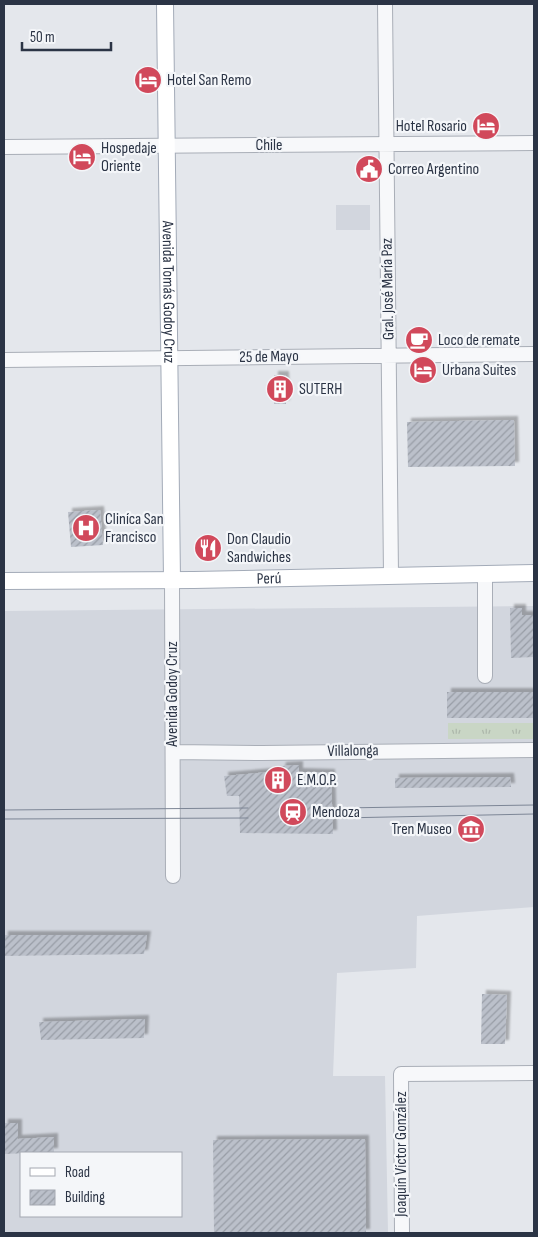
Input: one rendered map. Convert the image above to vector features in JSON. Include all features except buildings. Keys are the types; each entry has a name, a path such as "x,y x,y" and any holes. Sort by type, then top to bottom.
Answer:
{"main road":[{"name":"Avenida Tomás Godoy Cruz","path":"165,4 172,580"},
{"name":"Perú","path":"4,581 172,580 534,573"}],"street":[{"name":"Gral. José María Paz","path":"385,4 391,575"},
{"name":"Chile","path":"4,147 534,143"},
{"name":"25 de Mayo","path":"4,360 534,354"},
{"path":"485,574 485,676"},
{"name":"Avenida Godoy Cruz","path":"172,580 173,876"},
{"name":"Villalonga","path":"172,752 534,750"},
{"name":"Joaquín Víctor González","path":"402,1233 401,1074 534,1073"}],"shaded area":[{"path":"336,205 370,205 370,230 336,230"},
{"path":"534,606 534,907 417,916 416,968 337,973 333,1076 385,1076 388,1233 4,1233 4,611"}],"green space":[{"path":"448,723 534,723 534,739 448,739"}],"tram line":[{"path":"341,808 534,805"},
{"path":"4,810 248,808"},
{"path":"341,818 534,814"},
{"path":"4,819 248,818"}],"place":[{"name":"Hotel San Remo","path":"148,80"},
{"name":"Hotel Rosario","path":"486,126"},
{"name":"Hospedaje Oriente","path":"82,157"},
{"name":"Correo Argentino","path":"369,169"},
{"name":"Loco de remate","path":"419,340"},
{"name":"Urbana Suites","path":"423,370"},
{"name":"SUTERH","path":"280,389"},
{"name":"Cliníca San Francisco","path":"86,528"},
{"name":"Don Claudio Sandwiches","path":"208,548"},
{"name":"E.M.O.P.","path":"278,780"},
{"name":"Mendoza","path":"293,812"},
{"name":"Tren Museo","path":"471,829"}]}
